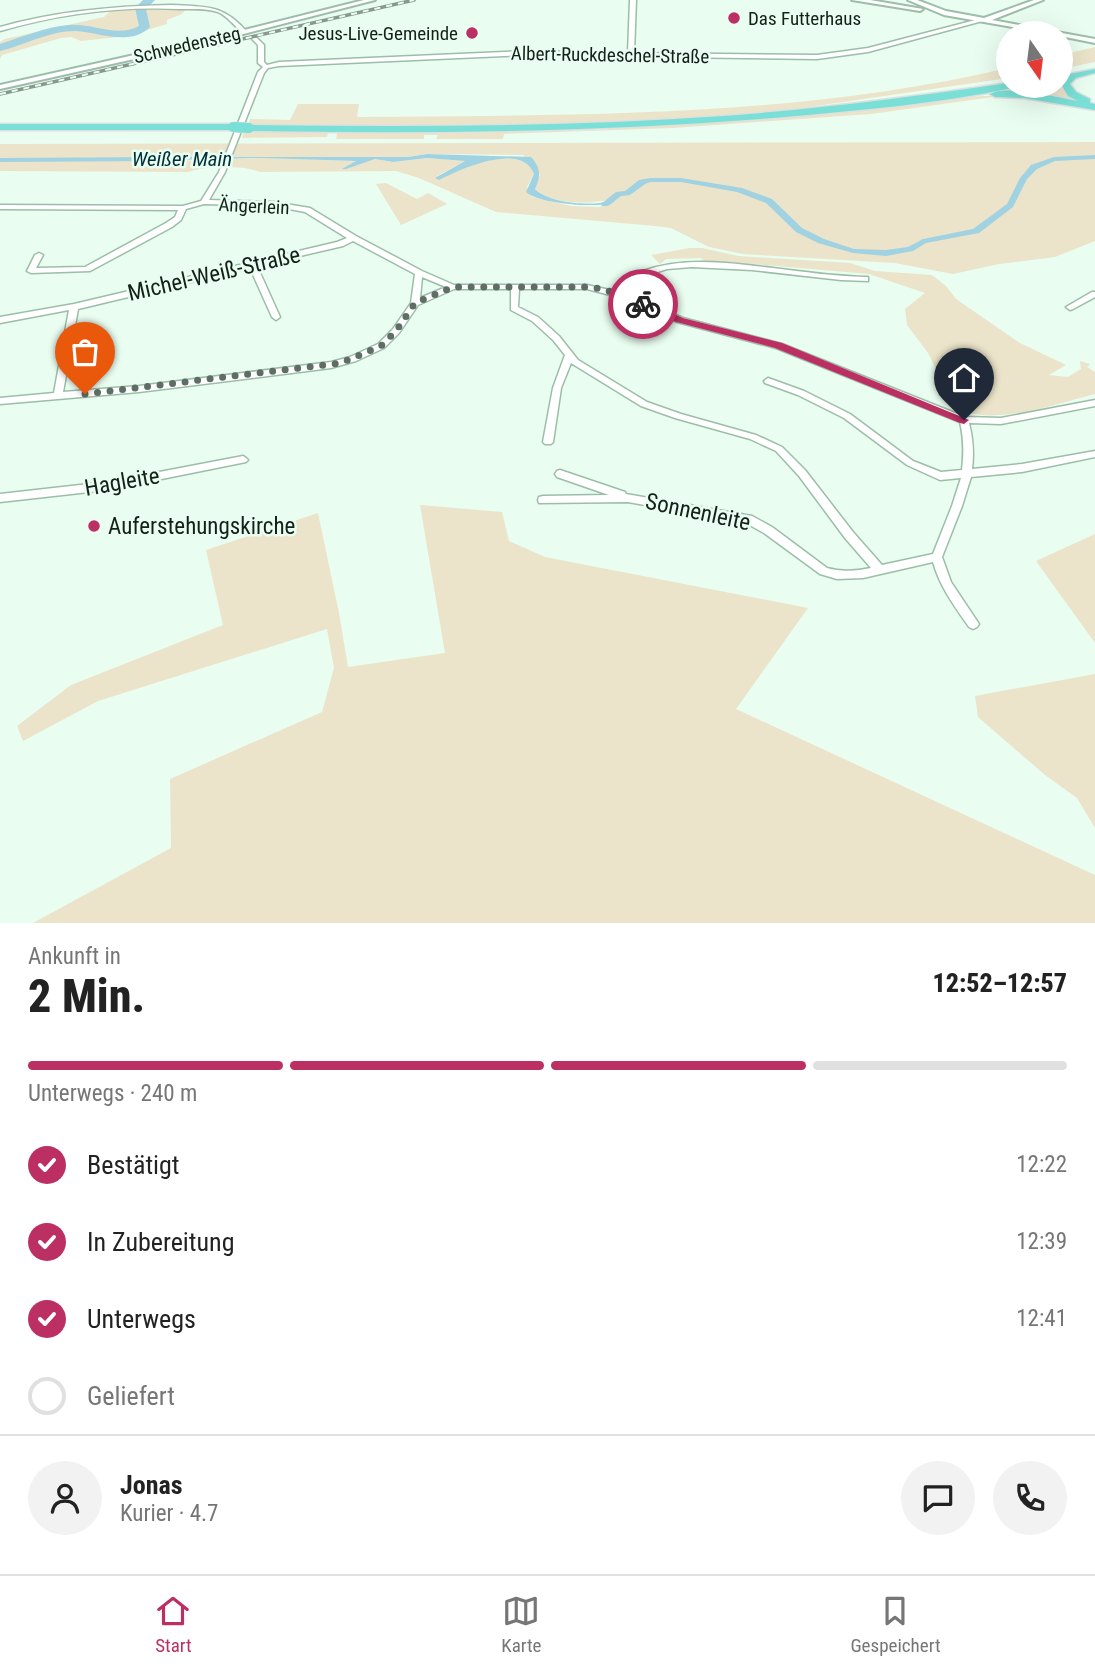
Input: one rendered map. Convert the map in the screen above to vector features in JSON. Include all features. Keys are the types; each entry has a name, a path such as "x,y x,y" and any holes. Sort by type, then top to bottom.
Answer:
{"highway":[{"path":"1073,70 1094,68"},
{"path":"1073,74 1094,68"},
{"path":"1094,68 1073,76 1065,83 1072,94 1095,105"},
{"path":"755,117 996,82"},
{"path":"0,127 509,130 652,125 835,111 996,88"},
{"path":"947,96 1024,95 1095,105"}],"street":[{"name":"Schwedensteg","path":"0,87 372,0"},
{"path":"631,54 633,0"},
{"path":"855,0 909,4 996,22"},
{"path":"983,20 1040,0"},
{"path":"0,29 96,7 131,4 205,7 226,15 244,32"},
{"path":"944,13 952,21 950,28"},
{"path":"1005,14 1009,21"},
{"name":"Albert-Ruckdeschel-Straße","path":"266,67 279,64 474,55 817,57 868,50 983,20"},
{"path":"1073,37 1095,41"},
{"path":"204,202 222,172 261,72 266,67 261,63 261,45 255,39"},
{"name":"Ängerlein","path":"0,207 183,208 204,202 274,204 307,210 395,261 453,287"},
{"name":"Ängerlein","path":"39,256 31,271 87,269 169,225 178,218 183,208"},
{"name":"Michel-Weiß-Straße","path":"0,320 74,307 253,265 353,238"},
{"path":"253,265 275,317"},
{"path":"621,295 638,277 672,266 735,268 865,279"},
{"path":"0,401 58,397 341,363 381,346 396,331 415,303 419,273"},
{"path":"415,303 453,287 587,287 621,295 680,320 779,346 964,420 1001,421 1095,403"},
{"path":"515,287 514,308 556,338 569,356 644,404 753,437 779,449 803,473 849,536 879,569"},
{"path":"1070,307 1095,295"},
{"path":"58,397 74,307"},
{"path":"548,442 557,388 569,356"},
{"path":"768,381 801,393 847,416 921,469 940,476 1022,468 1095,454"},
{"path":"964,420 971,440 969,472 937,557 953,597 973,624"},
{"name":"Hagleite","path":"0,498 107,486 243,460"},
{"path":"560,474 628,498"},
{"name":"Sonnenleite","path":"543,500 628,498 748,519 824,570 837,575 863,574 937,557"}],"shaded area":[{"path":"114,8 187,8 182,14 167,20 167,24 127,36 81,41 71,37 61,38 2,55 0,59 0,42 5,39 104,17"},
{"path":"1095,47 1095,62 1073,67 1073,52"},
{"path":"996,70 996,80 746,116 476,128 248,125 250,119 290,120 298,104 359,104 357,117 602,114 766,105 928,84"},
{"path":"996,89 996,94 981,92"},
{"path":"996,96 871,114 673,128 504,134 503,139 436,139 438,135 424,135 424,139 336,139 337,133 328,133 327,137 242,138 244,131 457,133 595,130 749,120"},
{"path":"1073,96 1089,103 1040,98 1073,98"},
{"path":"1095,142 1095,241 1055,257 999,264 953,274 895,263 743,254 709,247 671,228 496,212 419,178 396,171 260,172 224,167 189,172 0,171 0,144","holes":["523,155 540,174 535,189 542,194 574,202 596,202 615,198 600,207 571,206 532,197 527,187 534,174 527,165 517,160 488,160 435,177 465,161 427,158 393,162 375,159 344,169 356,161 260,158 170,161 146,157"]},
{"path":"386,183 417,199 428,193 447,204 401,225 376,184"},
{"path":"690,248 738,256 850,263 875,271 932,275 946,286 956,299 1020,343 1066,365 1049,375 1068,377 1081,369 1080,361 1090,364 1087,367 1095,372 1095,394 1026,412 991,415 956,410 928,353 907,325 905,309 925,293 869,274 742,263 709,263 700,258 666,259 660,264 651,255"},
{"path":"420,505 502,512 509,541 545,557 808,608 736,709 1095,875 1095,923 33,923 171,848 170,779 322,712 334,668 327,629 98,701 23,741 17,726 71,685 223,625 206,550 318,513 348,667 445,653"},
{"path":"1095,534 1095,643 1036,561"},
{"path":"1095,674 1095,828 1077,798 1045,775 978,717 975,696"}],"water":[{"path":"427,154 531,157 539,172 535,189 548,197 565,202 584,203 600,203 616,198 613,203 581,205 554,202 533,196 526,192 534,174 527,164 517,159 490,160 439,180 435,178 465,161 427,158 393,162 375,159 342,169 356,161 260,158 141,161 155,157 408,157"}],"waterway":[{"name":"Weißer Main","path":"0,48 47,32 75,28 129,34 145,27 140,8 150,0"},
{"name":"Weißer Main","path":"605,204 619,194 627,193 642,182 650,180 681,180 739,190 769,201 799,230 821,241 853,251 886,253 910,249 923,241 976,231 1010,205 1024,178 1034,167 1054,159 1095,157"},
{"name":"Weißer Main","path":"0,160 158,159"}],"railway":[{"path":"0,94 414,0"}],"way so far":[{"path":"85,394 341,363 381,346 396,331 415,303 453,287 587,287 603,289 643,304"}],"place":[{"name":"Das Futterhaus","path":"734,18"},
{"name":"Jesus-Live-Gemeinde","path":"472,33"},
{"name":"Auferstehungskirche","path":"94,526"}],"route":[{"path":"643,304 680,320 779,346 964,420"}]}
